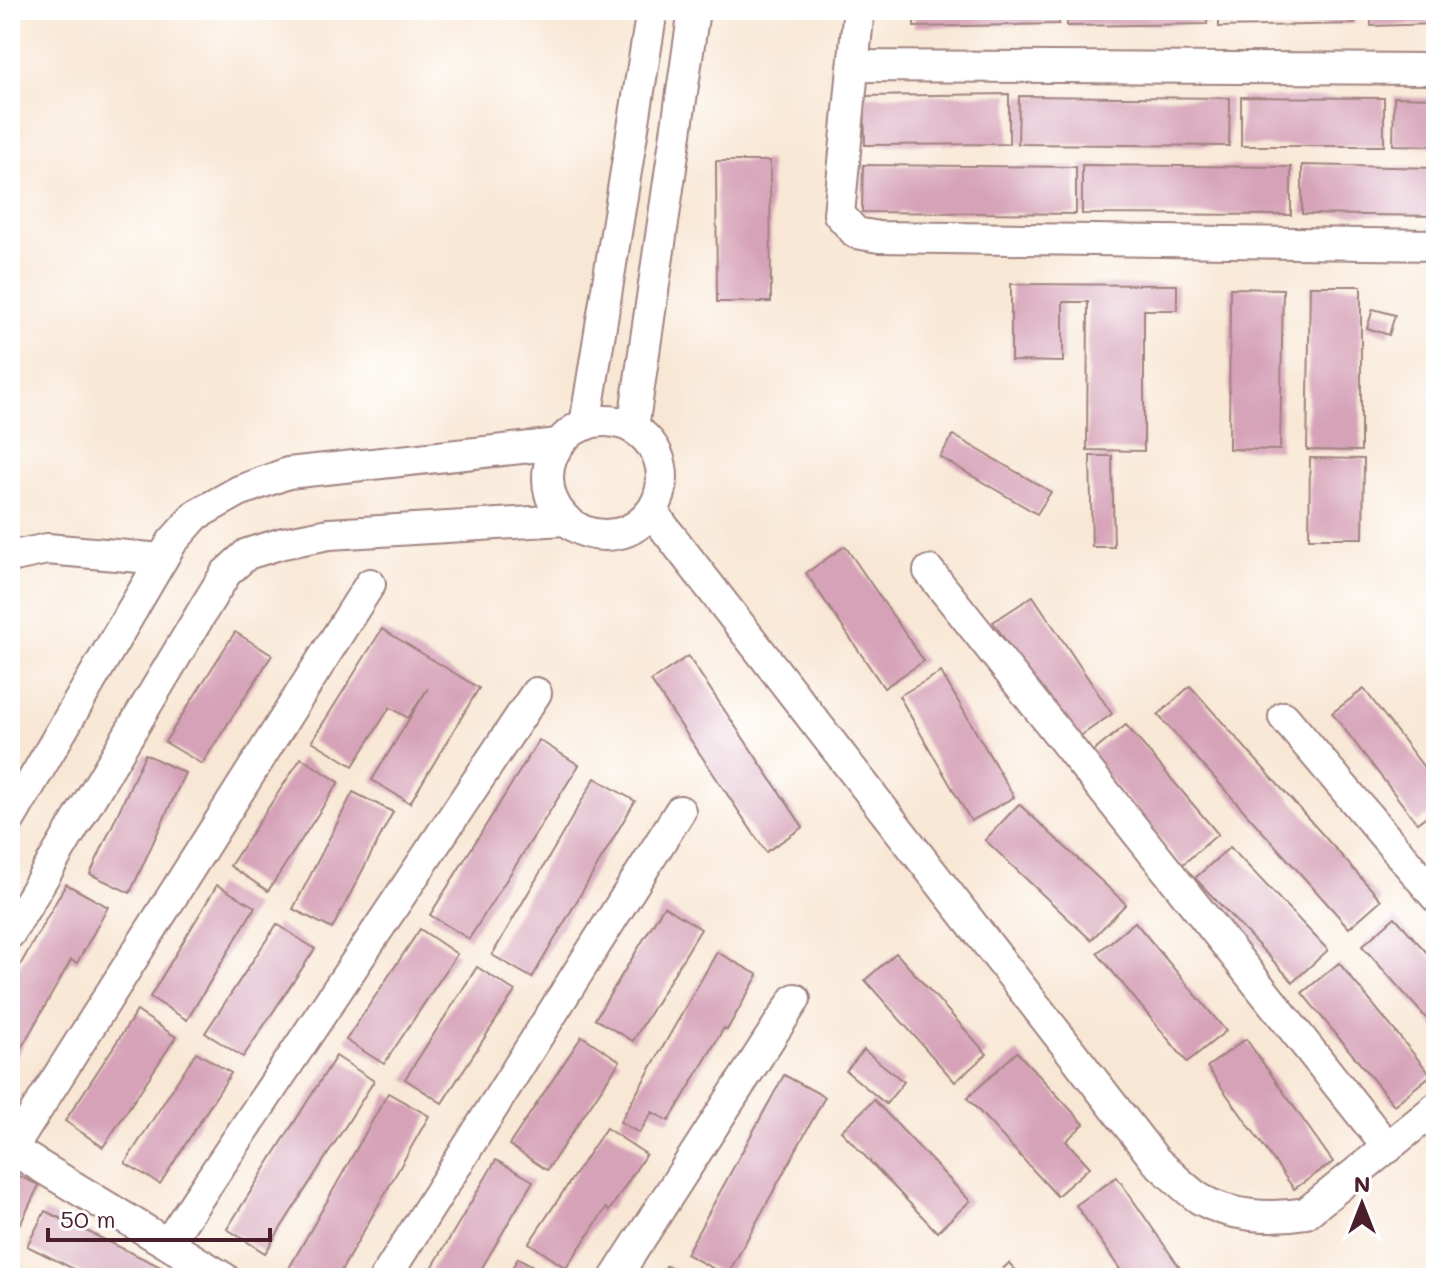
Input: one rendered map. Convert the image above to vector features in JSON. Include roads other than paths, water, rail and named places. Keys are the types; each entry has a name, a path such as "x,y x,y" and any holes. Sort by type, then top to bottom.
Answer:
{"street":[{"path":"585,425 652,10"},
{"path":"633,428 694,10"},
{"path":"861,10 839,214 856,233 879,237 1436,245"},
{"path":"854,66 1436,69"},
{"path":"601,421 617,422 633,428 646,437 662,465 660,497 652,512 634,528 610,535 594,535 578,529 565,520 552,499 547,475 559,444 570,433 601,421"},
{"path":"10,819 172,542 196,515 239,491 288,473 559,444"},
{"path":"652,512 1156,1161 1201,1199 1240,1213 1280,1217 1306,1213 1436,1108"},
{"path":"10,933 226,573 247,554 329,534 565,520"},
{"path":"10,557 47,549 162,559"},
{"path":"929,571 1388,1148"},
{"path":"224,1278 11,1149 370,584"},
{"path":"168,1243 536,693"},
{"path":"1284,717 1436,897"},
{"path":"385,1278 680,811"},
{"path":"615,1278 795,999"}]}
